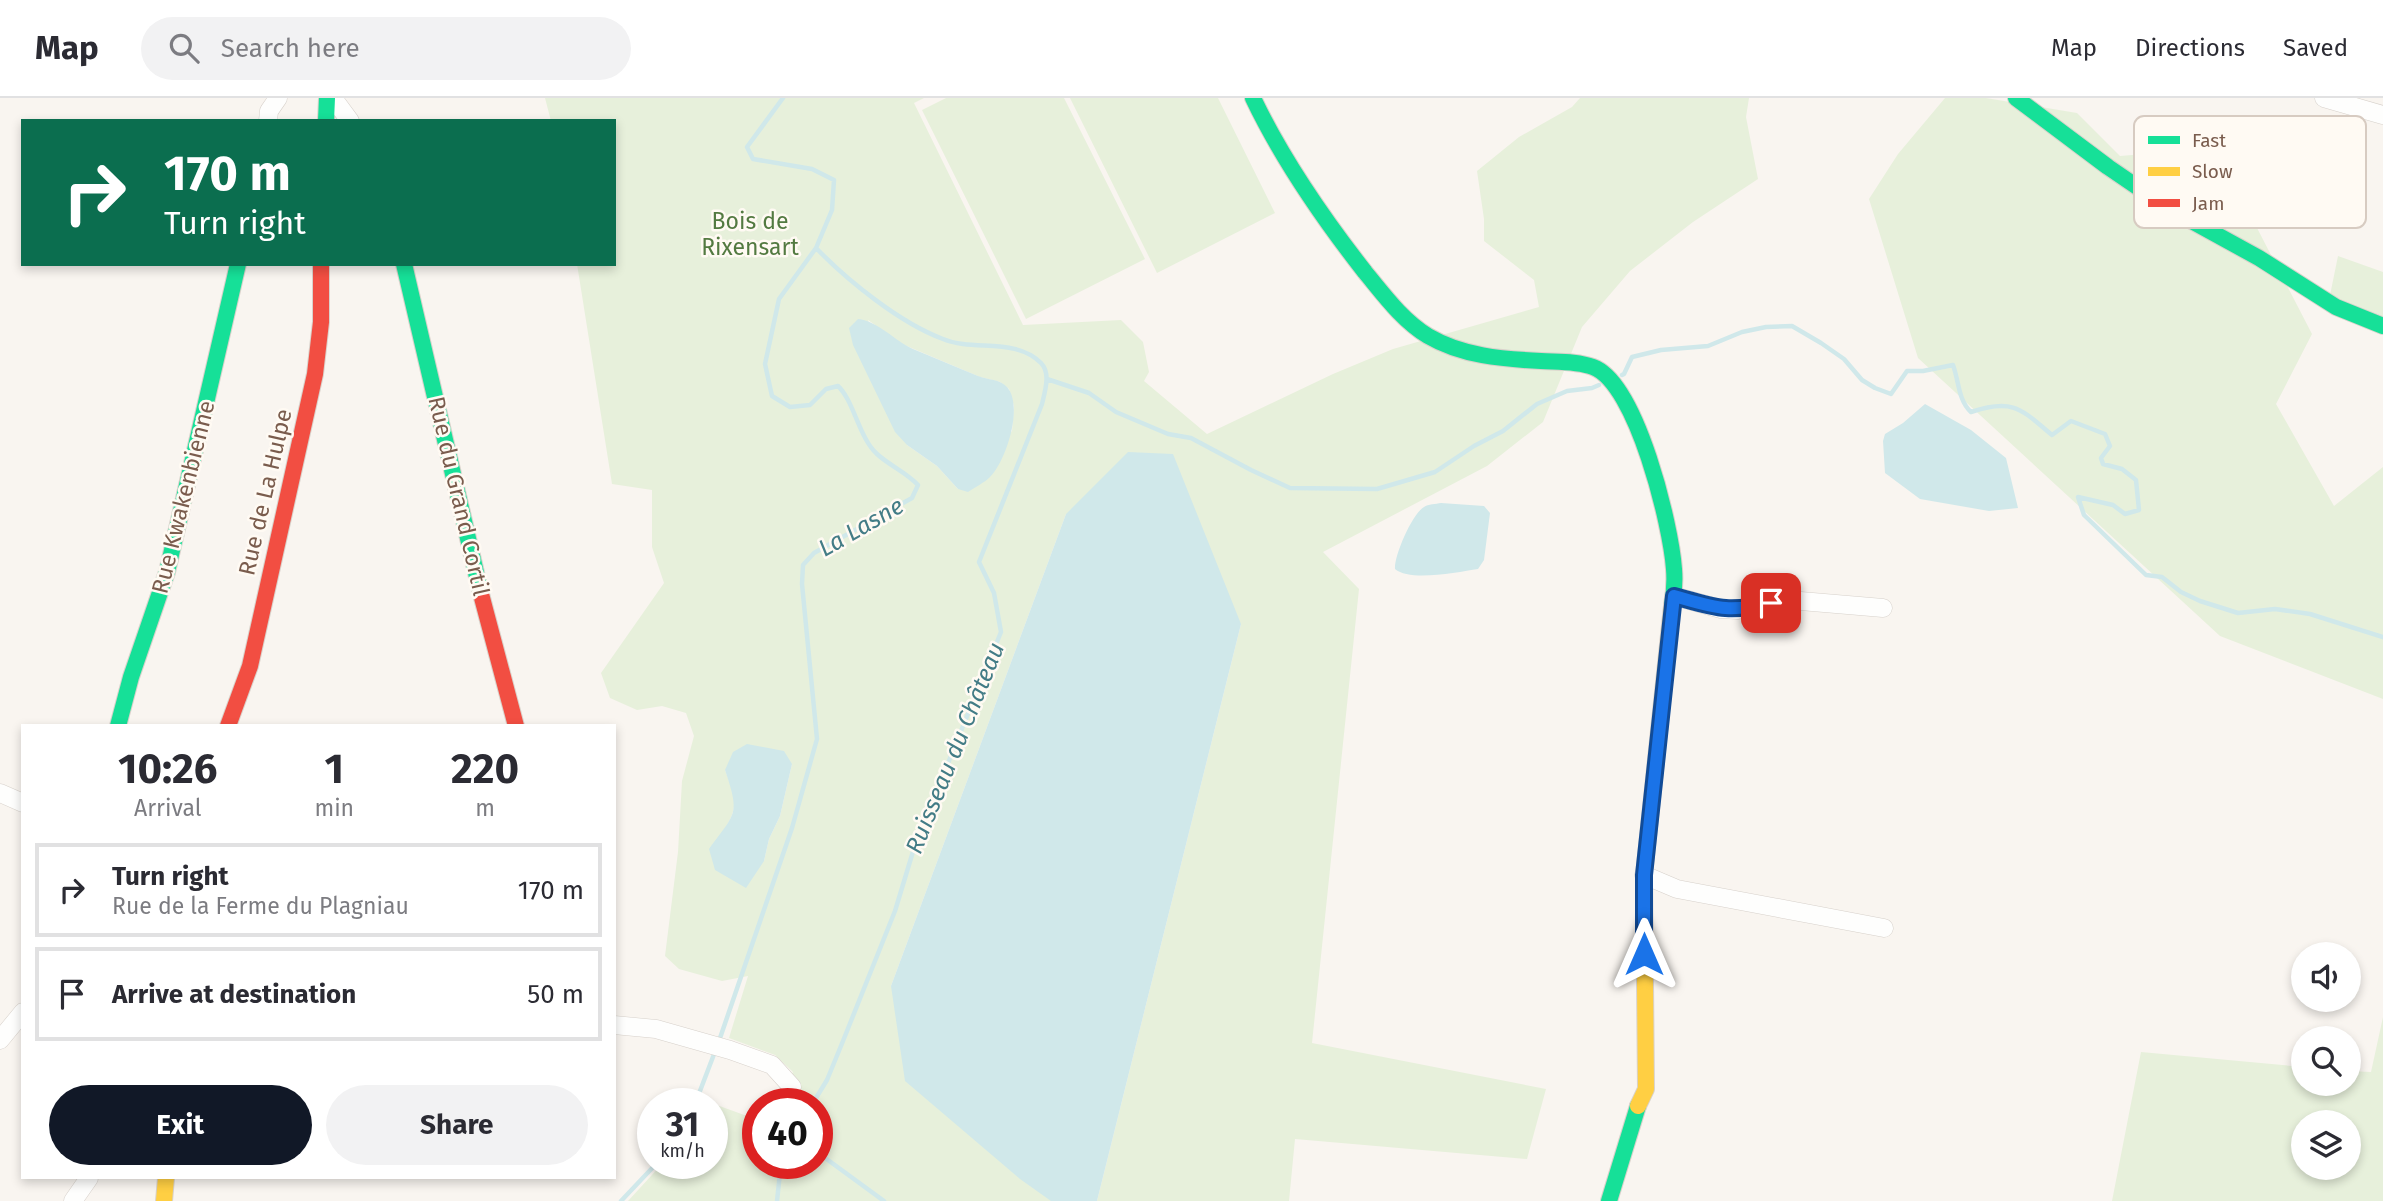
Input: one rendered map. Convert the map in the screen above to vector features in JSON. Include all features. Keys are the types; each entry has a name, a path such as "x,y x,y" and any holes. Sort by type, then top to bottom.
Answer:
{"street":[{"path":"268,119 269,111 278,98"},
{"path":"326,119 330,98"},
{"path":"330,98 348,119"},
{"path":"1253,98 1266,129 1301,188 1395,309 1412,326 1437,342 1465,353 1496,358 1574,362 1605,373 1621,394 1653,467 1672,555 1674,596 1644,875 1646,1092 1635,1113 1609,1201"},
{"path":"2016,98 2134,185"},
{"path":"2324,98 2383,116"},
{"path":"2204,228 2259,258 2336,307 2383,326"},
{"name":"Rue Kwakenbienne","path":"119,724 131,677 167,572 238,266"},
{"name":"Rue de La Hulpe","path":"230,724 250,666 314,374 321,322 321,266"},
{"name":"Rue du Grand Cortil","path":"404,266 472,559 515,724"},
{"path":"1674,596 1721,609 1738,610 1789,600 1883,607"},
{"path":"0,793 21,802"},
{"path":"1644,875 1677,889 1721,899 1884,928"},
{"path":"0,1040 21,1014"},
{"path":"616,1026 656,1029 730,1050 772,1065 792,1087"},
{"path":"73,1201 88,1179"},
{"path":"164,1201 166,1179"}],"green space":[{"name":"Bois de Rixensart","path":"545,98 924,98 914,103 1023,325 1121,320 1143,342 1149,372 1144,381 1207,434 1333,374 1393,349 1539,307 1534,280 1484,241 1484,219 1477,171 1519,137 1572,107 1580,98 1749,98 1746,117 1758,179 1693,222 1630,271 1582,327 1543,422 1487,466 1323,552 1359,589 1312,1043 1546,1089 1527,1159 1295,1139 1289,1201 1097,1201 1241,624 1066,514 891,986 1055,1201 628,1201 648,1179 728,1179 728,1109 742,1114 742,1179 833,1179 833,1088 783,1088 793,1072 775,1055 729,1038 748,976 722,981 679,969 665,956 678,852 682,781 694,736 686,713 662,706 637,710 610,698 601,673 664,583 652,547 652,490 612,484 577,266 616,266 616,119 550,119","holes":["868,320 902,344 980,377 1000,382 1009,389 1014,406 1012,431 958,489 937,466 907,445","792,764 780,816 769,839 764,861 727,825 734,804 733,792 725,770"]},
{"path":"946,98 1064,98 1145,259 1026,319 922,110"},
{"path":"1070,98 1218,98 1275,213 1157,273"},
{"path":"1945,98 1986,98 2077,113 2120,156 2134,155 2134,228 2257,228 2312,334 2276,404 2334,506 2383,467 2383,699 2220,636 1918,358 1869,199 1898,154"},
{"path":"2338,256 2383,272 2383,331 2328,305"},
{"path":"2383,1017 2383,1201 2112,1201 2141,1052 2291,1066 2291,1096 2361,1096 2361,1072 2371,1072"}],"water":[{"path":"858,319 873,323 913,349 978,376 1001,382 1007,387 1014,407 1011,433 1002,459 988,479 968,492 958,489 937,466 907,445 895,432 853,345 849,328"},
{"path":"1925,404 1971,430 2006,458 2018,508 1989,511 1920,499 1885,473 1885,434"},
{"path":"1128,452 1173,454 1241,624 1097,1201 1051,1201 1020,1179 905,1081 891,986 1066,514"},
{"path":"1441,503 1484,506 1490,513 1484,560 1478,569 1423,576 1402,573 1395,569 1401,546 1414,518 1426,506"},
{"path":"747,744 784,751 792,764 780,816 769,839 764,861 746,888 715,870 709,849 733,812 733,796 725,770 733,752"}],"waterway":[{"name":"La Lasne","path":"719,1041 792,828 817,739 802,584 803,565 814,553 912,498 918,485 871,447 838,386 826,389 810,405 790,407 772,396 765,364 779,299 816,248 832,210 834,180 812,169 753,159 747,147 783,98"},
{"name":"Ruisseau du Château","path":"816,248 859,287 910,323 955,343 1019,350 1041,363 1047,377 1042,404 979,562 994,593 1001,632 915,845 895,911 822,1088"},
{"path":"1622,375 1632,357 1661,350 1708,346 1742,332 1766,327 1792,326 1844,359 1862,380 1891,394 1907,371 1953,365 1961,396 1971,412 2007,406 2032,418 2052,435 2071,421 2105,434 2110,446 2101,458 2103,464 2122,469 2136,480 2139,510 2125,514 2113,505 2078,497 2084,515 2146,575 2162,577 2181,592 2238,613 2275,609 2310,614 2383,637"},
{"path":"1047,379 1089,393 1116,412 1168,434 1191,438 1290,488 1377,489 1435,472 1474,446 1503,431 1537,404 1567,391 1599,385"},
{"name":"La Lasne","path":"701,1088 716,1049"},
{"path":"833,1164 884,1201"},
{"name":"La Lasne","path":"621,1201 642,1179"},
{"name":"Ruisseau du Château","path":"777,1201 779,1179"}],"traffic: fast":[{"path":"326,119 327,98"},
{"path":"1253,98 1290,166 1334,230 1386,298 1419,330 1441,343 1468,352 1512,359 1581,364 1593,367 1609,379 1624,399 1637,427 1659,490 1674,569 1672,606"},
{"path":"2016,98 2134,185"},
{"path":"2204,228 2259,258 2336,307 2383,326"},
{"path":"119,724 131,677 167,572 238,266"},
{"path":"404,266 481,594"},
{"path":"1609,1201 1638,1106"}],"traffic: slow":[{"path":"1638,1106 1646,1089 1644,875 1672,606"},
{"path":"164,1201 166,1179"}],"traffic: jam":[{"path":"229,724 250,666 315,374 321,322 321,266"},
{"path":"481,594 515,724"}],"route":[{"path":"1644,954 1644,875 1674,596 1721,609 1738,610 1771,603"}]}
